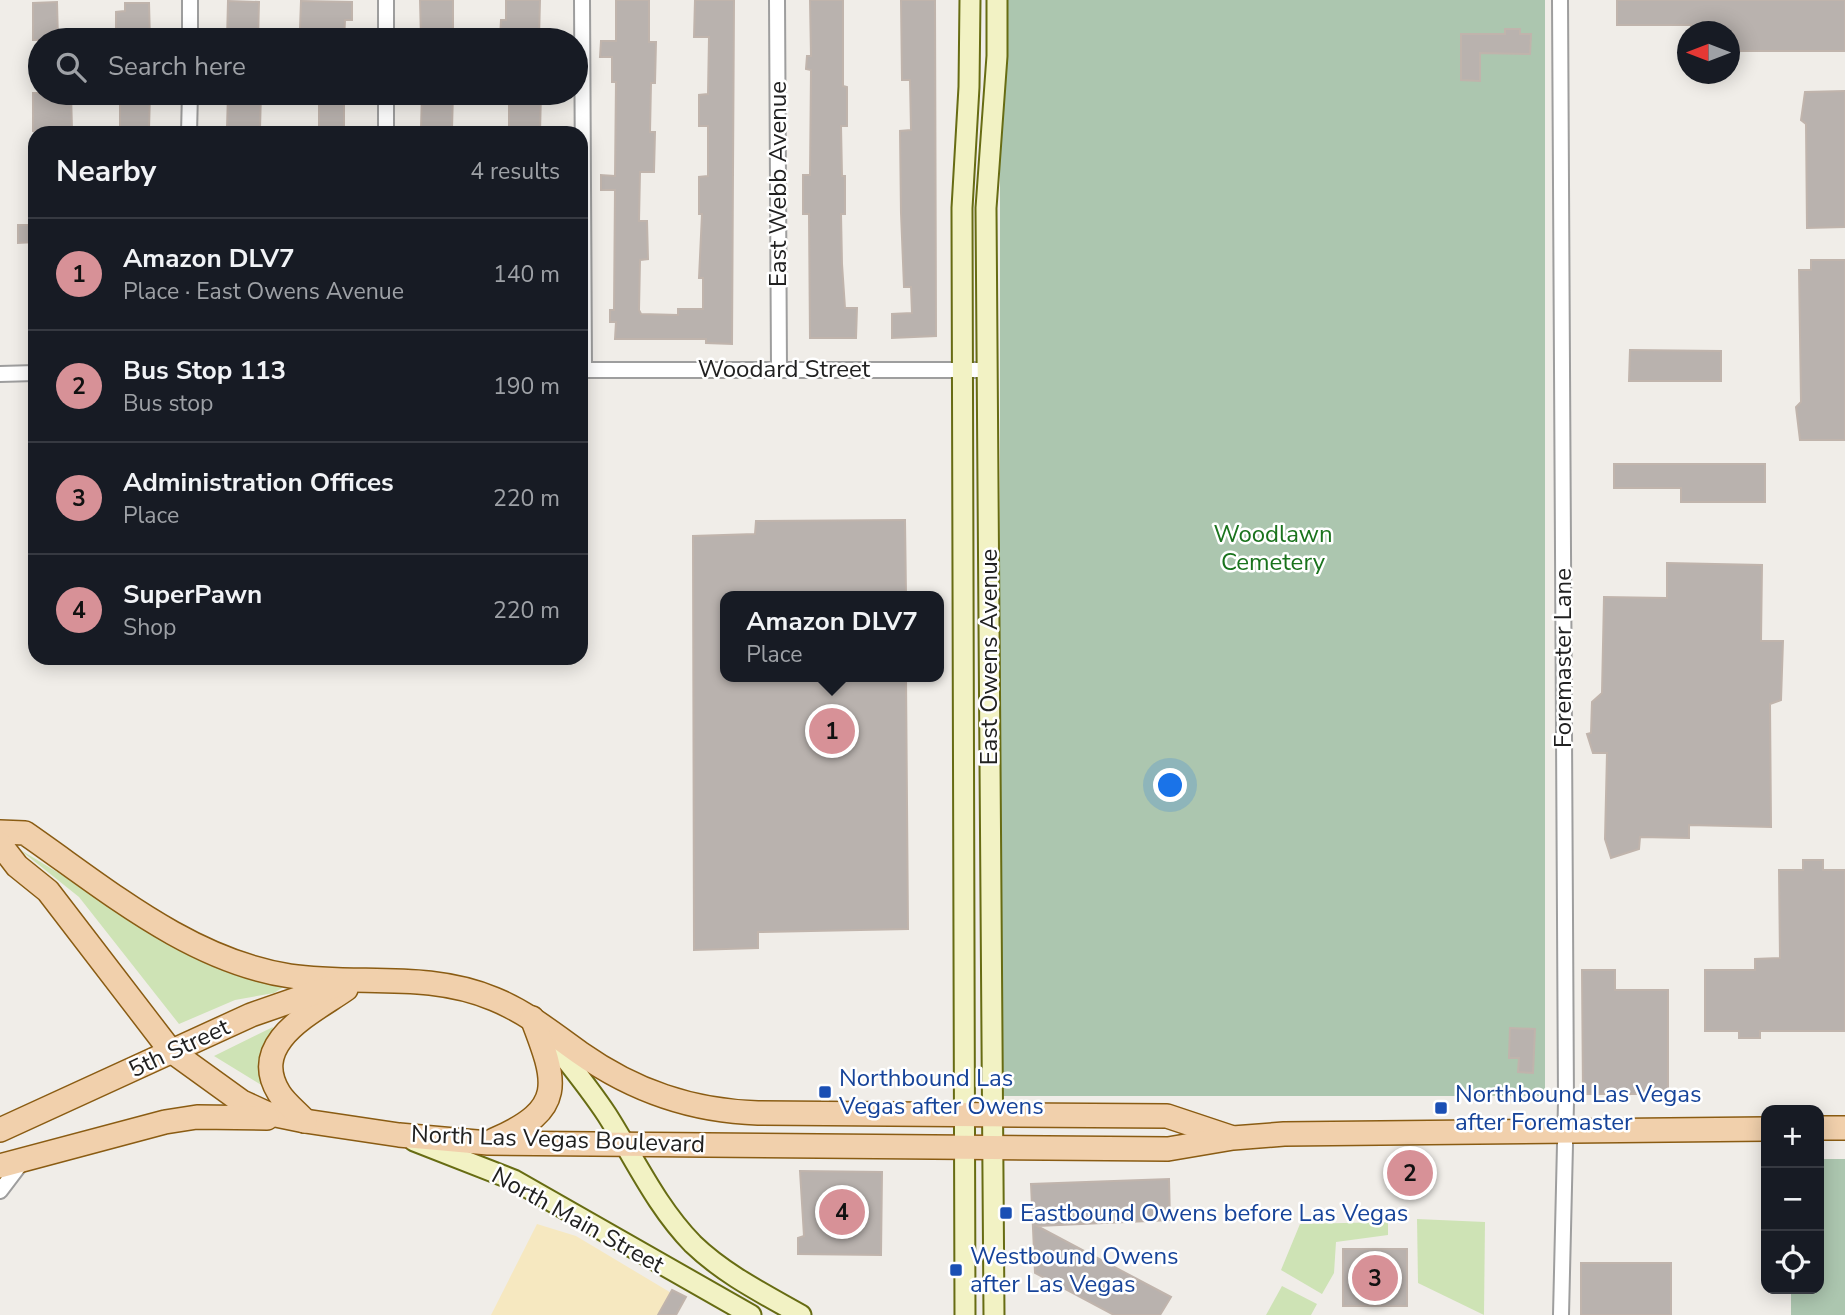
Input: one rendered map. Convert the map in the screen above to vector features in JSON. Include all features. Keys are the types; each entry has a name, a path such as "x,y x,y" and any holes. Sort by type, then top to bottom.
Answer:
{"main road":[{"name":"East Owens Avenue","path":"965,1315 962,208 969,87 970,0"},
{"name":"East Owens Avenue","path":"994,1315 986,208 998,56 997,0"},
{"name":"North Las Vegas Boulevard","path":"0,832 26,833 166,928 235,962 290,976 448,984 494,999 532,1018 611,1072 657,1096 683,1104 748,1113 1167,1116 1233,1138"},
{"name":"North Las Vegas Boulevard","path":"0,844 17,866 48,891 170,1050 242,1102 266,1113 305,1121 399,1135 488,1143 624,1142 1168,1149 1233,1138 1566,1130 1761,1129"},
{"name":"5th Street","path":"0,1130 170,1050 285,1001 363,978"},
{"path":"305,1121 279,1094 272,1077 276,1043 283,1033 363,978"},
{"path":"488,1143 528,1123 549,1097 550,1073 532,1018"},
{"name":"North Main Street","path":"532,1018 578,1074 624,1142 669,1217 695,1245 748,1286 800,1315"},
{"path":"0,1166 197,1116 305,1121"},
{"path":"1824,1128 1845,1128"},
{"name":"North Main Street","path":"399,1135 514,1180 751,1315"}],"street":[{"path":"190,0 190,28"},
{"path":"386,0 386,28"},
{"path":"582,0 582,28"},
{"name":"East Webb Avenue","path":"777,0 779,369"},
{"name":"Foremaster Lane","path":"1560,0 1566,1130 1561,1315"},
{"path":"189,126 190,105"},
{"path":"386,105 386,126"},
{"path":"582,105 582,126"},
{"name":"Woodard Street","path":"588,370 987,370"},
{"path":"0,374 28,373"},
{"path":"0,1191 23,1161"}],"green space":[{"name":"Woodlawn Cemetery","path":"1000,0 1545,0 1545,1096 1000,1096"},
{"path":"19,849 153,930 280,983 282,988 274,993 235,1000 179,1024 79,897"},
{"path":"273,1027 266,1048 263,1086 214,1056"},
{"path":"1824,1159 1845,1159 1845,1315 1791,1315 1791,1294 1824,1294"},
{"path":"1417,1219 1485,1222 1484,1315 1418,1283"},
{"path":"1388,1222 1388,1235 1336,1242 1334,1273 1322,1294 1281,1270 1300,1224"},
{"path":"1282,1286 1317,1304 1311,1315 1266,1315"}],"sand":[{"path":"537,1224 576,1236 673,1294 662,1315 491,1315"}],"building":[{"path":"420,0 453,0 453,28 421,28"},
{"path":"506,0 540,0 539,28 501,28 501,20 506,20"},
{"path":"616,0 649,0 649,42 656,42 655,83 651,83 650,132 655,132 654,172 640,172 639,221 647,221 648,259 640,260 639,310 641,314 678,315 678,309 703,309 703,278 699,278 702,214 699,214 699,177 708,176 708,126 699,126 699,95 708,94 709,37 694,37 695,0 734,0 732,344 706,343 706,339 615,339 616,322 610,322 610,310 614,310 615,190 601,190 601,175 615,176 616,82 612,82 612,57 600,57 601,41 616,41"},
{"path":"810,0 843,0 843,86 847,87 847,126 841,126 842,176 845,176 845,214 841,214 842,264 845,308 857,308 856,338 810,338 809,214 803,214 803,175 810,175 811,70 806,69 807,56 811,56"},
{"path":"901,0 935,0 936,336 892,338 892,314 912,313 911,287 904,287 901,213 900,131 911,130 910,80 902,80"},
{"path":"1617,0 1845,0 1845,51 1740,51 1740,21 1617,25"},
{"path":"228,1 259,2 258,28 227,28"},
{"path":"301,1 352,2 352,20 345,20 345,28 300,28"},
{"path":"57,2 58,28 33,28 33,3"},
{"path":"125,3 149,3 150,28 116,28 116,12 125,11"},
{"path":"1505,29 1520,29 1520,34 1531,34 1530,54 1480,53 1480,81 1461,80 1461,34 1505,34"},
{"path":"1845,91 1845,227 1807,228 1806,124 1801,120 1805,92"},
{"path":"33,105 71,105 72,126 33,126"},
{"path":"120,105 150,105 149,126 120,126"},
{"path":"228,105 261,105 260,126 227,126"},
{"path":"319,105 344,105 344,126 319,126"},
{"path":"422,105 453,105 452,126 421,126"},
{"path":"509,105 541,105 540,126 509,126"},
{"path":"18,225 28,225 28,242 18,243"},
{"path":"1811,260 1845,260 1845,440 1800,440 1796,407 1801,402 1799,270 1811,270"},
{"path":"1630,350 1721,351 1721,381 1629,381"},
{"path":"1614,464 1765,464 1765,502 1681,502 1681,488 1614,488"},
{"path":"905,520 906,591 720,591 720,682 906,682 908,929 758,932 758,948 694,950 693,536 755,534 756,521"},
{"path":"1667,563 1762,565 1761,641 1783,641 1781,700 1770,704 1771,827 1689,825 1689,838 1640,837 1639,849 1611,858 1605,839 1607,753 1593,753 1587,734 1591,733 1592,702 1602,693 1604,597 1667,598"},
{"path":"1803,860 1823,860 1823,870 1845,870 1845,1031 1760,1031 1760,1038 1739,1038 1739,1031 1705,1031 1705,970 1755,970 1755,959 1780,958 1779,870 1803,870"},
{"path":"1582,970 1615,970 1615,990 1668,990 1668,1094 1583,1094"},
{"path":"1510,1028 1535,1029 1533,1073 1518,1072 1519,1058 1509,1058"},
{"path":"800,1171 882,1172 881,1255 798,1254 798,1238 804,1236"},
{"path":"1169,1179 1170,1220 1037,1226 1171,1297 1160,1315 1114,1315 1035,1273 1031,1184"},
{"path":"1343,1249 1407,1249 1407,1306 1343,1306"},
{"path":"1581,1263 1671,1263 1671,1315 1581,1315"},
{"path":"672,1290 686,1297 676,1315 658,1315"}],"place":[{"name":"Amazon DLV7","path":"832,731"},
{"name":"Northbound Las Vegas after Owens","path":"825,1092"},
{"name":"Northbound Las Vegas after Foremaster","path":"1441,1108"},
{"name":"Bus Stop 113","path":"1410,1173"},
{"name":"SuperPawn","path":"842,1212"},
{"name":"Eastbound Owens before Las Vegas","path":"1006,1213"},
{"name":"Westbound Owens after Las Vegas","path":"956,1270"},
{"name":"Administration Offices","path":"1375,1278"}]}
